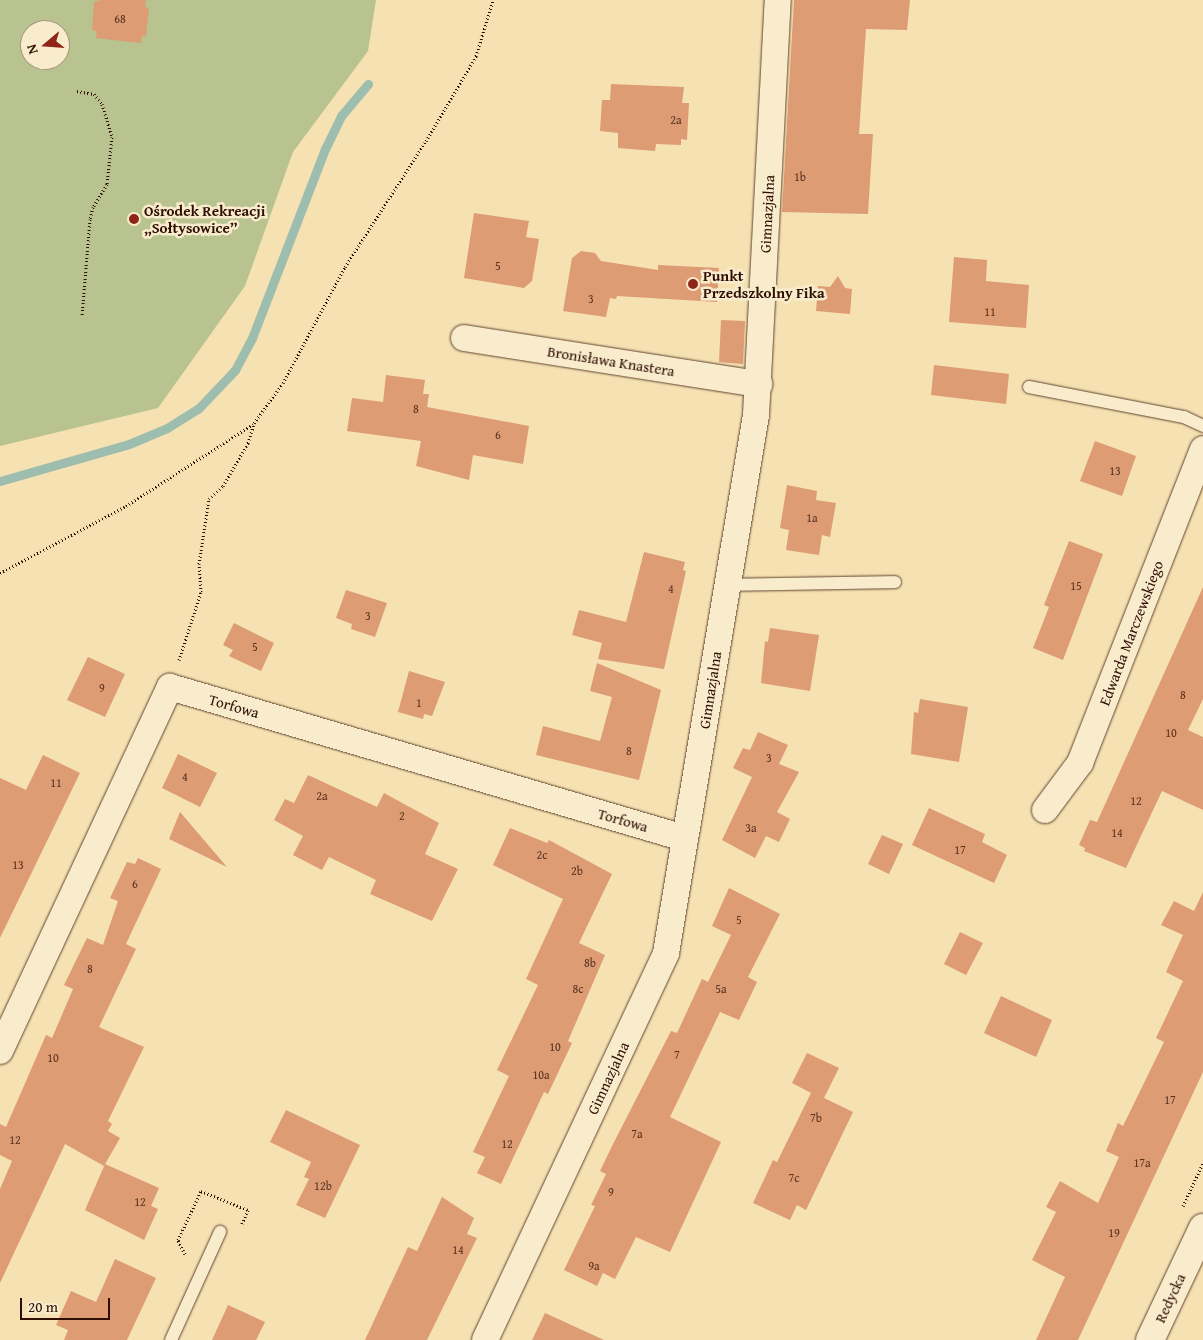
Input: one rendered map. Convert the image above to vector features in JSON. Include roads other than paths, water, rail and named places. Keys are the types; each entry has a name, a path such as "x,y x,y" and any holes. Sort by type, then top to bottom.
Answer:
{"street":[{"name":"Gimnazjalna","path":"485,1340 666,953 759,384 778,0"},
{"name":"Bronisława Knastera","path":"464,338 759,384"},
{"name":"Edwarda Marczewskiego","path":"1046,810 1080,763 1203,449"},
{"name":"Torfowa","path":"0,1051 170,687 684,838"},
{"name":"Redycka","path":"1150,1340 1203,1228"}],"lane":[{"path":"1029,387 1184,417 1203,426"},
{"path":"727,585 895,582"},
{"path":"171,1340 220,1232"}],"waterway":[{"path":"0,481 129,444 167,428 198,409 235,370 252,338 325,149 341,116 368,84"}],"place":[{"name":"Ośrodek Rekreacji „Sołtysowice”","path":"134,219"},
{"name":"Punkt Przedszkolny Fika","path":"693,284"}]}
